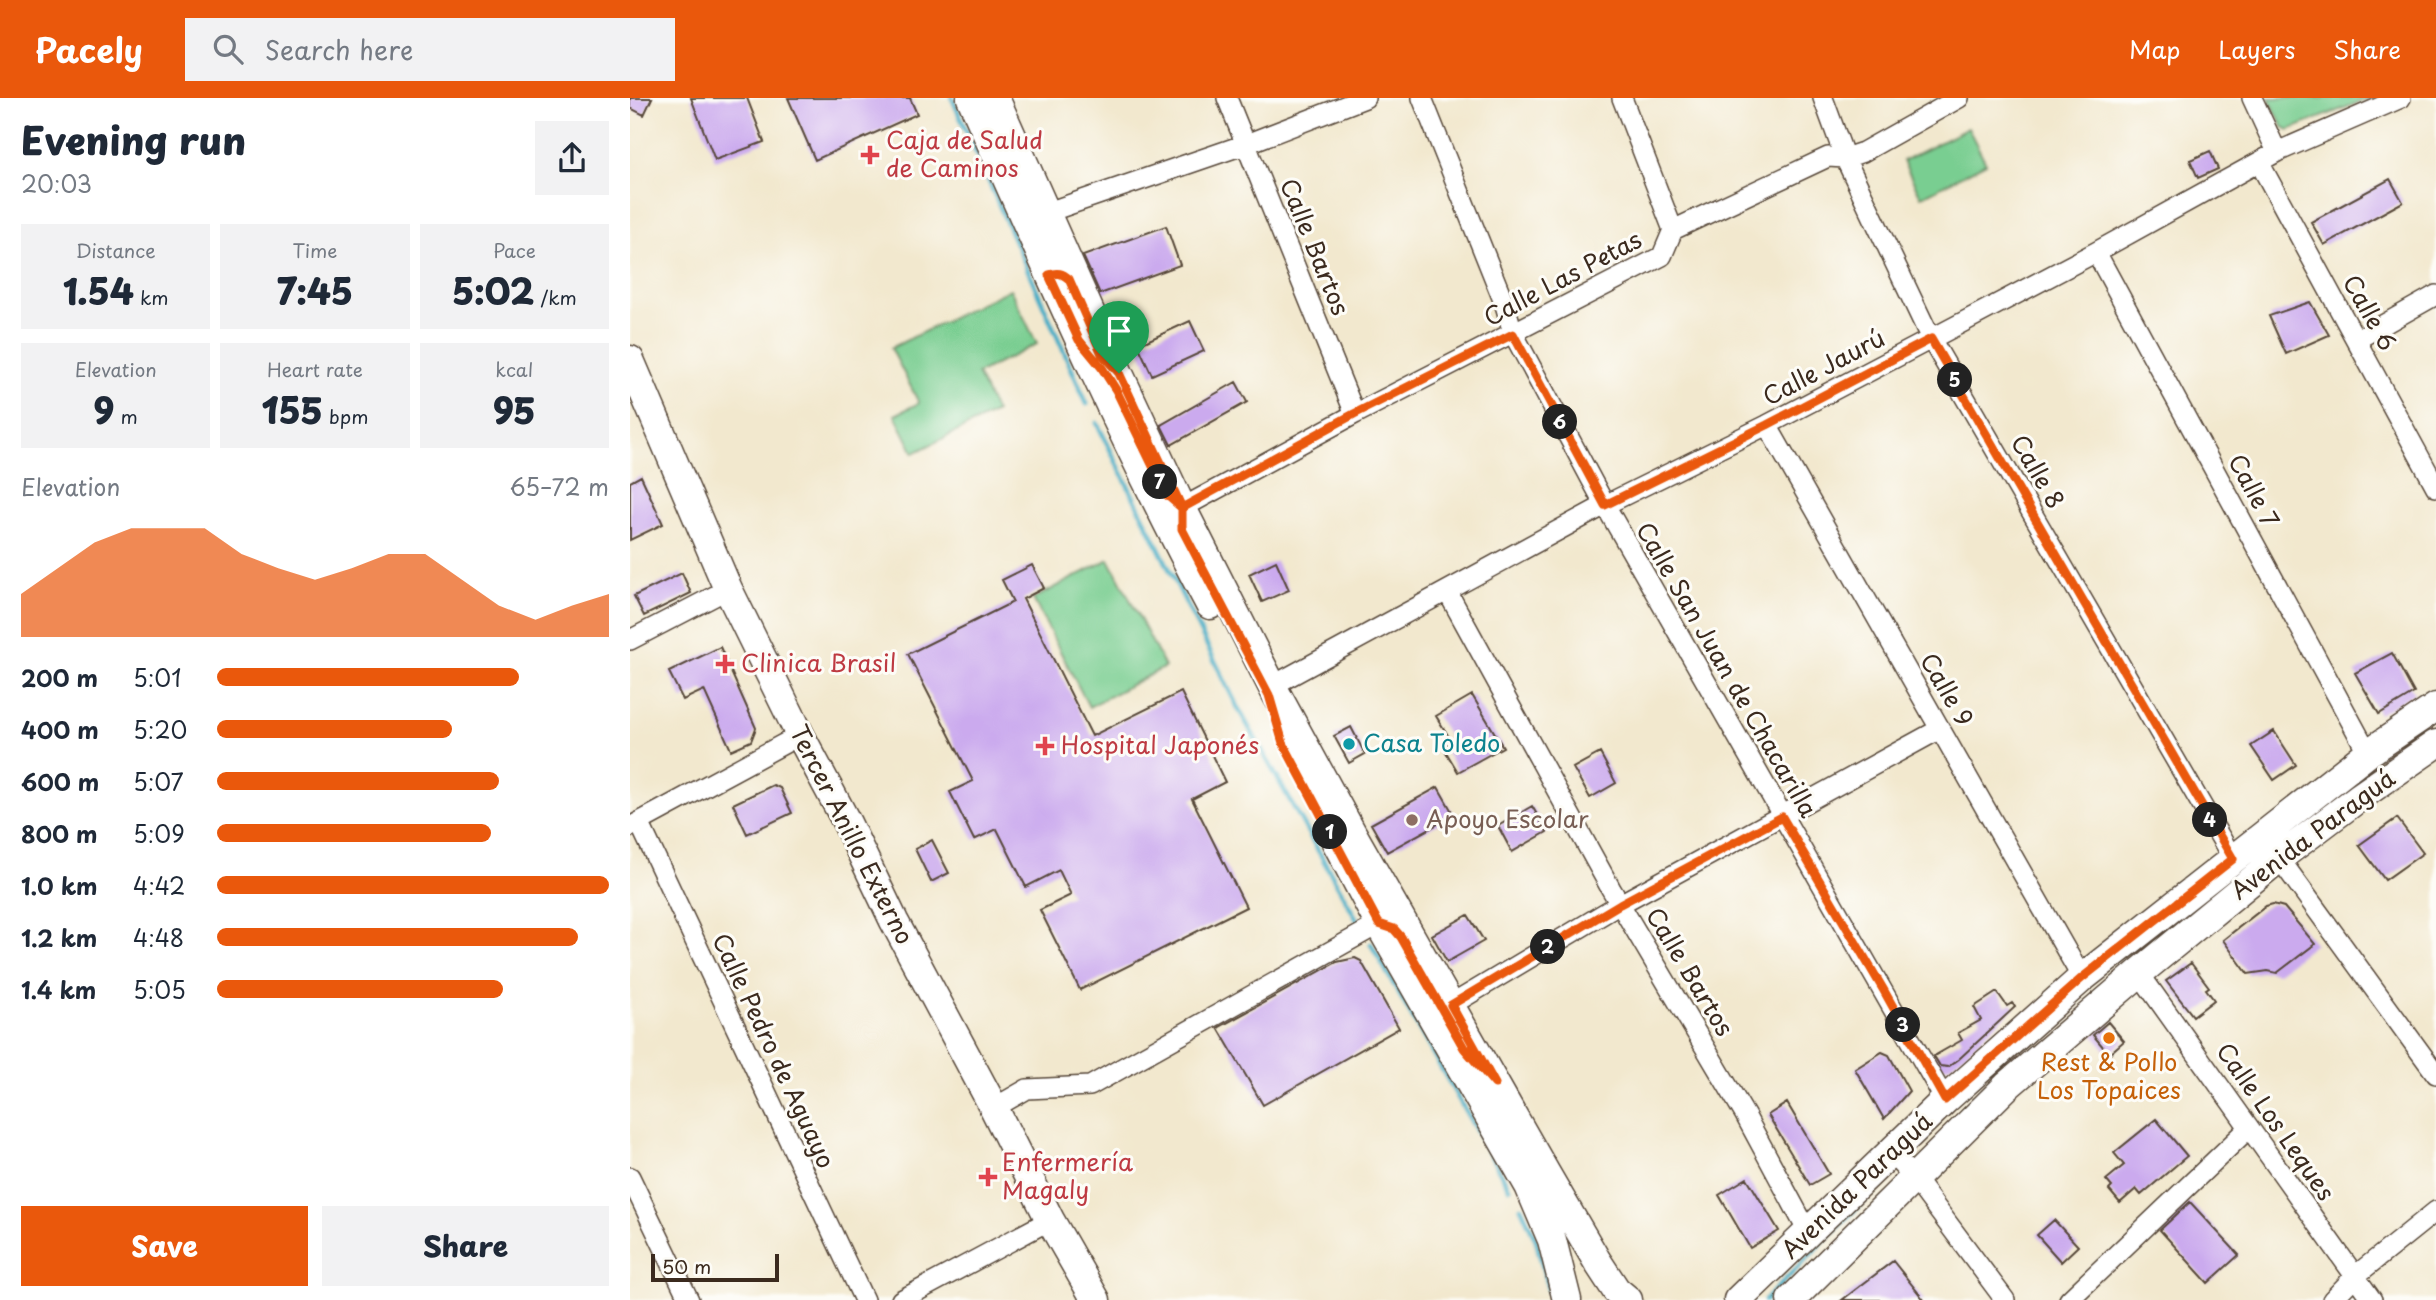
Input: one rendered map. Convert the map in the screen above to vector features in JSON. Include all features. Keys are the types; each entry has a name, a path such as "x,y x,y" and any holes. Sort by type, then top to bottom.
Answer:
{"main road":[{"path":"971,98 1049,275 1163,517 1379,924 1530,1186 1552,1240 1567,1300"},
{"path":"987,98 1033,205 1045,213"},
{"path":"995,98 1045,213 1182,508 1277,695 1352,833 1597,1261 1616,1290 1628,1300"},
{"path":"1049,275 1063,274 1069,279 1102,354 1119,373"},
{"path":"1079,340 1116,390 1167,495 1182,508 1182,529 1269,695 1283,743"},
{"name":"Tercer Anillo Externo","path":"630,360 728,589 800,735 847,823 894,921 1096,1300"},
{"path":"1277,695 1306,765 1380,896 1382,911 1379,924"},
{"name":"Avenida Paraguá","path":"1738,1300 1945,1100 2082,978 2368,753 2436,707"},
{"name":"Avenida Paraguá","path":"1793,1299 2007,1086 2279,858 2361,796 2435,746"},
{"path":"1379,924 1394,929 1401,937 1464,1048 1495,1084"}],"street":[{"name":"Calle Bartos","path":"1227,98 1354,414"},
{"path":"1045,213 1246,144 1365,98"},
{"name":"Calle San Juan de Chacarilla","path":"1422,98 1506,305 1513,334 1605,505 1945,1100"},
{"path":"1622,98 1673,230"},
{"name":"Calle 8","path":"1823,98 1845,158 1931,339 2233,859"},
{"name":"Calle Las Petas","path":"1182,508 1354,414 1661,256 1673,230 1828,157 1845,158 1863,152 1959,98"},
{"path":"2252,98 2277,152"},
{"name":"Calle Jaurú","path":"1277,695 1447,591 1605,505 1767,425 1931,339 2277,152 2401,98"},
{"name":"Calle 6","path":"2259,162 2436,487"},
{"name":"Calle 7","path":"2096,252 2368,753"},
{"path":"2356,340 2436,295"},
{"name":"Calle 9","path":"1767,425 2082,978"},
{"path":"630,640 728,589"},
{"name":"Calle Bartos","path":"1447,591 1620,904 1745,1115 1808,1232"},
{"path":"1451,1005 1620,904 1940,729"},
{"path":"634,825 800,735"},
{"name":"Calle Pedro de Aguayo","path":"634,825 864,1300"},
{"path":"2279,858 2436,1074"},
{"path":"994,1108 1027,1090 1090,1086 1379,924"},
{"name":"Calle Los Leques","path":"2139,973 2372,1300"},
{"path":"2069,1300 2249,1128"},
{"path":"1891,1153 1914,1178 2005,1300"},
{"path":"630,1177 690,1300"},
{"path":"2332,1300 2355,1276 2436,1211"},
{"path":"901,1300 1051,1220"}],"green space":[{"path":"2269,98 2370,98 2289,130 2283,127"},
{"path":"1968,128 1986,163 1921,197 1903,161"},
{"path":"1010,289 1037,344 977,374 996,412 914,453 895,415 919,403 891,348"},
{"path":"1109,559 1165,667 1089,707 1033,599"}],"building":[{"path":"630,98 652,98 644,115 630,108"},
{"path":"691,98 747,98 764,142 715,160"},
{"path":"788,98 910,98 917,114 815,160"},
{"path":"2210,151 2218,169 2198,178 2190,160"},
{"path":"2390,179 2403,202 2324,245 2311,222"},
{"path":"1166,226 1180,265 1100,294 1083,256"},
{"path":"2310,302 2329,335 2286,354 2269,316"},
{"path":"1190,321 1204,351 1152,375 1138,345"},
{"path":"1236,382 1247,402 1171,445 1161,425"},
{"path":"641,476 663,524 630,540 630,482"},
{"path":"1276,561 1289,590 1262,602 1249,574"},
{"path":"1032,565 1044,588 1023,599 1092,736 1181,692 1225,782 1192,799 1246,907 1080,990 1040,910 1071,895 1059,870 1026,887 997,829 974,840 950,792 973,781 908,654 1013,602 1002,580"},
{"path":"682,573 691,593 644,616 634,596"},
{"path":"720,647 756,728 751,741 731,750 704,690 683,700 669,672"},
{"path":"2392,653 2414,693 2379,714 2355,673"},
{"path":"1472,695 1503,747 1458,772 1443,747 1452,742 1436,716"},
{"name":"Casa Toledo","path":"1351,727 1365,754 1349,763 1334,736"},
{"path":"2274,731 2296,765 2274,780 2251,746"},
{"path":"1600,753 1616,783 1590,798 1573,768"},
{"path":"773,785 780,788 792,813 747,834 733,804"},
{"name":"Apoyo Escolar","path":"1438,787 1454,815 1387,852 1371,824"},
{"path":"1532,806 1547,832 1512,852 1498,826"},
{"path":"2397,818 2423,853 2385,880 2359,845"},
{"path":"932,840 949,873 931,882 915,849"},
{"path":"2273,904 2284,907 2315,944 2277,973 2268,971 2248,974 2223,940 2266,906"},
{"path":"1468,915 1484,941 1447,962 1432,935"},
{"path":"1355,958 1361,961 1399,1028 1263,1105 1218,1028 1337,962"},
{"path":"2191,963 2209,987 2206,989 2214,1000 2193,1016 2166,981"},
{"path":"1997,992 2007,1006 2012,1003 2015,1007 1959,1059 1948,1067 1940,1066 1934,1056 1962,1040 1958,1033 1981,1020 1974,1007"},
{"name":"Rest & Pollo Los Topaices","path":"2108,1022 2124,1041 2109,1054 2093,1035"},
{"path":"1882,1052 1889,1055 1909,1091 1884,1119 1855,1069"},
{"path":"1787,1103 1829,1174 1810,1185 1768,1115"},
{"path":"2156,1119 2187,1156 2141,1195 2136,1189 2120,1203 2109,1190 2112,1187 2106,1180 2124,1165 2114,1153"},
{"path":"1747,1178 1779,1231 1750,1248 1719,1195"},
{"path":"2190,1202 2239,1255 2208,1283 2160,1230"},
{"path":"2054,1220 2078,1246 2061,1262 2037,1235"},
{"path":"1893,1261 1924,1300 1842,1300"}],"waterway":[{"path":"952,98 1087,404"},
{"path":"1097,423 1238,708 1360,925"},
{"path":"1371,944 1509,1188"},
{"path":"1765,1300 1879,1186"},
{"path":"1521,1207 1536,1240 1551,1300"}],"place":[{"name":"Caja de Salud de Caminos","path":"870,155"},
{"name":"Clinica Brasil","path":"725,664"},
{"name":"Casa Toledo","path":"1349,744"},
{"name":"Hospital Japonés","path":"1045,746"},
{"name":"Apoyo Escolar","path":"1412,820"},
{"name":"Rest & Pollo Los Topaices","path":"2109,1038"},
{"name":"Enfermería Magaly","path":"988,1177"}],"route":[{"path":"1119,373 1102,354 1069,279 1063,274 1049,275 1079,340 1116,390 1167,495 1182,508 1354,414 1513,334 1605,505 1767,425 1931,339 2233,859 2082,978 1945,1100 1782,817 1620,904 1451,1005 1495,1084 1464,1048 1401,937 1394,929 1379,924 1283,743 1273,704 1182,529 1182,508 1119,373"}]}
